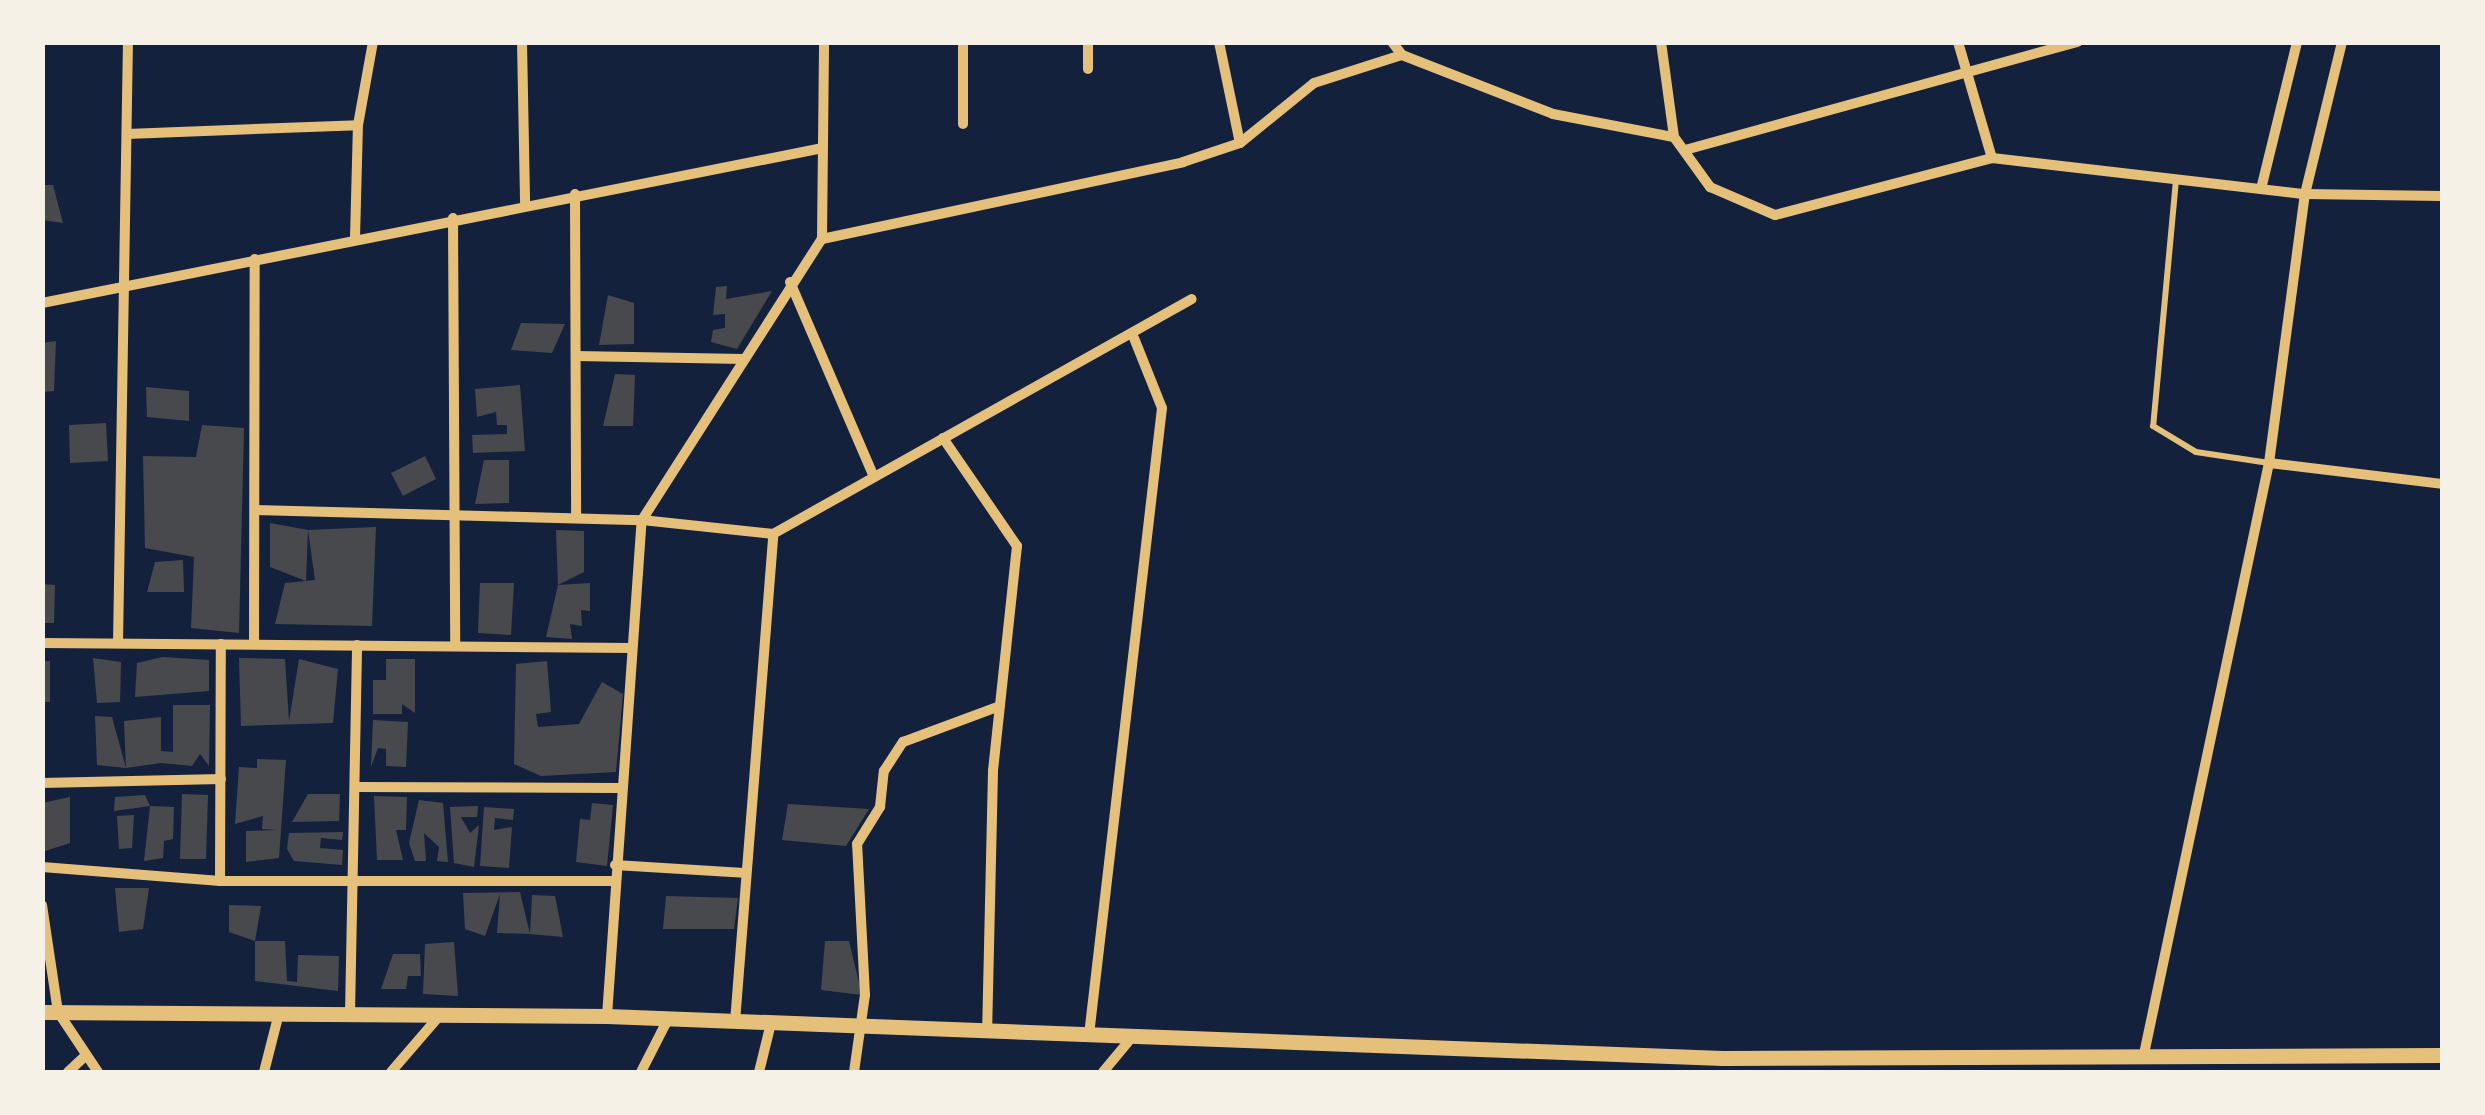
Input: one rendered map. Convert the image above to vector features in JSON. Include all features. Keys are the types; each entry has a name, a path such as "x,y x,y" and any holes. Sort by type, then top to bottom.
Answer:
{"street":[{"path":"118,644 128,42"},
{"path":"355,238 358,125 373,42"},
{"path":"522,42 525,203"},
{"path":"607,1016 642,520 790,282 822,239 824,42"},
{"path":"963,42 963,124"},
{"path":"1088,42 1088,69"},
{"path":"1219,42 1240,143"},
{"path":"1392,42 1402,55 1553,114 1674,137"},
{"path":"1661,42 1674,137 1710,187 1775,215 1992,158 2305,194 2442,196"},
{"path":"1958,42 1992,158"},
{"path":"1686,150 2078,42"},
{"path":"2261,189 2297,42"},
{"path":"2144,1054 2269,463 2305,194 2342,42"},
{"path":"822,239 1240,143 1314,82 1402,55"},
{"path":"126,134 358,125"},
{"path":"42,303 525,203 823,148"},
{"path":"574,194 576,518"},
{"path":"453,218 455,646"},
{"path":"254,644 256,259"},
{"path":"790,282 873,475"},
{"path":"254,510 642,520 773,534 873,475 1134,338 1191,299"},
{"path":"1089,1035 1162,408 1134,338"},
{"path":"576,356 744,359"},
{"path":"943,438 1012,526 1017,546 1000,706 988,1031"},
{"path":"2269,463 2442,484"},
{"path":"734,1022 773,534"},
{"path":"42,643 632,648"},
{"path":"220,881 221,644"},
{"path":"350,1014 357,645"},
{"path":"854,1072 863,1026 858,844 880,807 884,770 902,742 1000,706"},
{"path":"42,783 221,780"},
{"path":"356,787 621,788"},
{"path":"615,865 744,872"},
{"path":"42,866 220,881 614,881"},
{"path":"42,905 50,1012 98,1072"},
{"path":"50,1012 607,1016 1722,1058 2442,1055"},
{"path":"264,1072 279,1013"},
{"path":"390,1072 440,1014"},
{"path":"641,1072 668,1018"},
{"path":"758,1072 771,1023"},
{"path":"1103,1072 1134,1036"},
{"path":"68,1072 84,1057"}],"lane":[{"path":"2176,179 2153,426 2196,452 2269,463"}],"building":[{"path":"42,185 53,185 63,223 42,220"},
{"path":"727,286 726,299 772,291 737,349 711,342 713,330 725,328 725,314 713,315 716,287"},
{"path":"608,295 634,303 634,344 599,345"},
{"path":"521,323 565,324 552,353 511,350"},
{"path":"56,341 54,391 42,392 42,343"},
{"path":"615,374 635,375 633,426 603,426"},
{"path":"520,385 525,451 473,453 472,435 507,434 507,425 497,425 496,412 477,417 475,389"},
{"path":"146,387 189,391 189,421 147,417"},
{"path":"106,423 108,461 70,463 69,425"},
{"path":"202,425 244,428 239,633 191,628 194,557 145,548 143,456 196,457"},
{"path":"425,456 436,479 403,496 391,473"},
{"path":"484,460 509,460 509,503 475,504"},
{"path":"270,523 308,530 306,581 270,567"},
{"path":"376,527 372,626 275,624 285,583 315,580 308,530"},
{"path":"556,530 584,531 584,572 558,585"},
{"path":"183,560 184,592 147,592 155,562"},
{"path":"480,583 514,583 511,635 478,633"},
{"path":"590,583 590,611 581,610 582,626 570,624 572,639 546,637 558,585"},
{"path":"42,584 55,585 54,623 42,623"},
{"path":"163,657 209,660 209,691 135,697 137,663"},
{"path":"93,658 121,662 120,702 97,703"},
{"path":"239,658 285,659 289,721 299,659 338,669 333,723 241,726"},
{"path":"386,659 415,659 415,713 402,704 402,714 373,714 373,680 386,680"},
{"path":"42,661 50,661 50,702 42,702"},
{"path":"547,661 551,712 536,714 538,727 579,724 602,682 623,694 616,772 541,776 514,764 516,664"},
{"path":"173,705 210,705 209,766 200,754 192,766 161,763 126,768 124,721 161,717 161,751 173,752"},
{"path":"95,716 112,717 126,768 97,765"},
{"path":"373,720 408,722 406,767 386,766 386,749 378,748 371,767"},
{"path":"257,759 286,760 279,858 246,862 246,831 277,830 262,829 263,816 235,824 239,767 257,768"},
{"path":"182,794 208,795 206,859 180,859"},
{"path":"308,794 340,794 339,821 292,822"},
{"path":"145,795 150,806 114,811 115,797"},
{"path":"374,796 407,797 406,830 396,830 403,860 377,860"},
{"path":"70,797 70,843 42,852 42,803"},
{"path":"419,800 443,803 448,862 437,861 439,847 424,833 426,861 415,861 409,843"},
{"path":"592,803 613,805 607,866 576,862 580,819 590,820"},
{"path":"788,804 869,809 846,846 782,840"},
{"path":"150,806 174,807 173,839 164,841 163,858 144,861"},
{"path":"478,806 477,817 461,817 470,833 479,825 474,867 454,863 450,807"},
{"path":"484,807 514,809 513,820 495,818 494,830 512,827 509,868 480,866"},
{"path":"134,815 132,848 119,849 117,816"},
{"path":"343,832 342,840 321,838 320,848 343,850 342,865 294,861 287,849 289,833"},
{"path":"115,888 149,888 143,929 119,932"},
{"path":"520,892 530,934 497,933 500,894 485,936 465,929 463,893"},
{"path":"532,895 555,896 563,937 530,934"},
{"path":"666,896 738,898 734,929 663,929"},
{"path":"229,905 261,906 255,941 229,932"},
{"path":"255,941 285,941 287,981 297,982 298,955 339,956 338,991 255,981"},
{"path":"825,941 849,941 862,995 821,990"},
{"path":"454,942 458,996 423,994 425,944"},
{"path":"393,954 420,954 421,976 408,976 406,989 381,989"}]}
